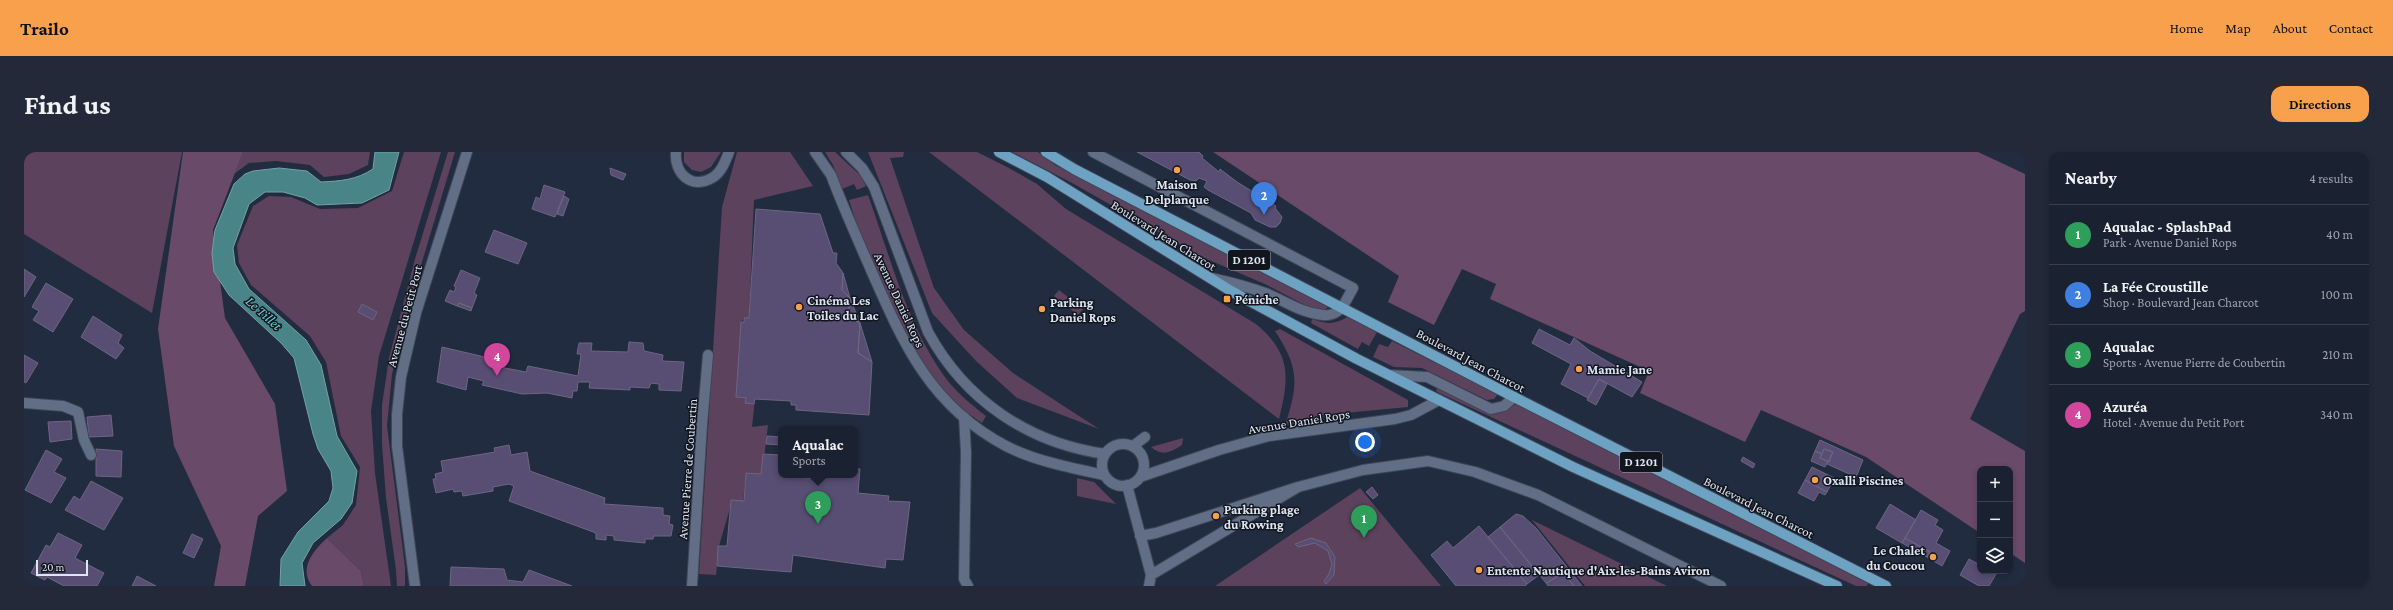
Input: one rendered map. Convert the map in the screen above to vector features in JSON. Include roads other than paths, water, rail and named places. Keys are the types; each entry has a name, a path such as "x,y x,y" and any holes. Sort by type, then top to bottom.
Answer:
{"main road":[{"name":"Boulevard Jean Charcot","path":"999,152 1047,177 1209,278 1389,375 1573,467 1837,586"},
{"name":"Boulevard Jean Charcot","path":"1046,152 1074,169 1514,397 1886,586"}],"street":[{"name":"Avenue du Petit Port","path":"415,586 397,446 399,392 416,313 467,152"},
{"path":"676,152 677,166 680,174 695,182 703,182 712,178 720,171 729,152"},
{"name":"Avenue Daniel Rops","path":"815,152 831,175 903,341 929,381 964,417 1006,446 1029,455 1104,475"},
{"name":"Avenue Daniel Rops","path":"846,152 862,168 874,187 928,332 938,351 961,382 995,410 1024,429 1077,450 1105,454"},
{"path":"1093,152 1353,288 1342,308 1334,315 1323,316 1308,312 1240,284 1209,278"},
{"name":"Avenue Pierre de Coubertin","path":"692,586 708,355"},
{"path":"1389,375 1427,377 1491,409 1504,406 1514,397"},
{"name":"Avenue Daniel Rops","path":"1140,477 1220,450 1269,436 1395,420 1411,415 1439,400"},
{"path":"24,403 63,406 78,412 84,440 91,455"},
{"path":"964,417 966,452 964,579 968,586"},
{"path":"1132,446 1145,437"},
{"path":"1120,444 1132,446 1142,458 1143,471 1140,477 1128,485 1114,484 1104,475 1102,464 1105,454 1114,446 1120,444"},
{"path":"1140,536 1156,533 1298,487 1363,470 1428,461 1474,472 1538,495 1721,586"},
{"path":"1128,485 1150,582 1298,487"}],"water":[{"name":"Le Tillet","path":"375,152 399,152 389,190 362,203 317,205 305,198 283,192 265,192 249,204 233,248 235,264 249,289 306,340 321,365 337,436 357,471 352,503 341,519 313,543 302,563 305,586 280,586 281,559 298,532 329,501 333,488 331,471 318,449 313,434 294,358 281,343 229,295 214,272 212,253 215,230 234,184 245,174 253,171 279,168 307,171 321,182 354,178 373,169"}],"place":[{"name":"Maison Delplanque","path":"1177,170"},
{"name":"La Fée Croustille","path":"1264,215"},
{"name":"Péniche","path":"1227,299"},
{"name":"Cinéma Les Toiles du Lac","path":"799,307"},
{"name":"Parking Daniel Rops","path":"1042,309"},
{"name":"Mamie Jane","path":"1579,369"},
{"name":"Azuréa","path":"497,376"},
{"name":"Oxalli Piscines","path":"1815,480"},
{"name":"Parking plage du Rowing","path":"1216,516"},
{"name":"Aqualac","path":"818,524"},
{"name":"Aqualac - SplashPad","path":"1364,538"},
{"name":"Le Chalet du Coucou","path":"1933,557"},
{"name":"Entente Nautique d'Aix-les-Bains Aviron","path":"1479,570"}]}
